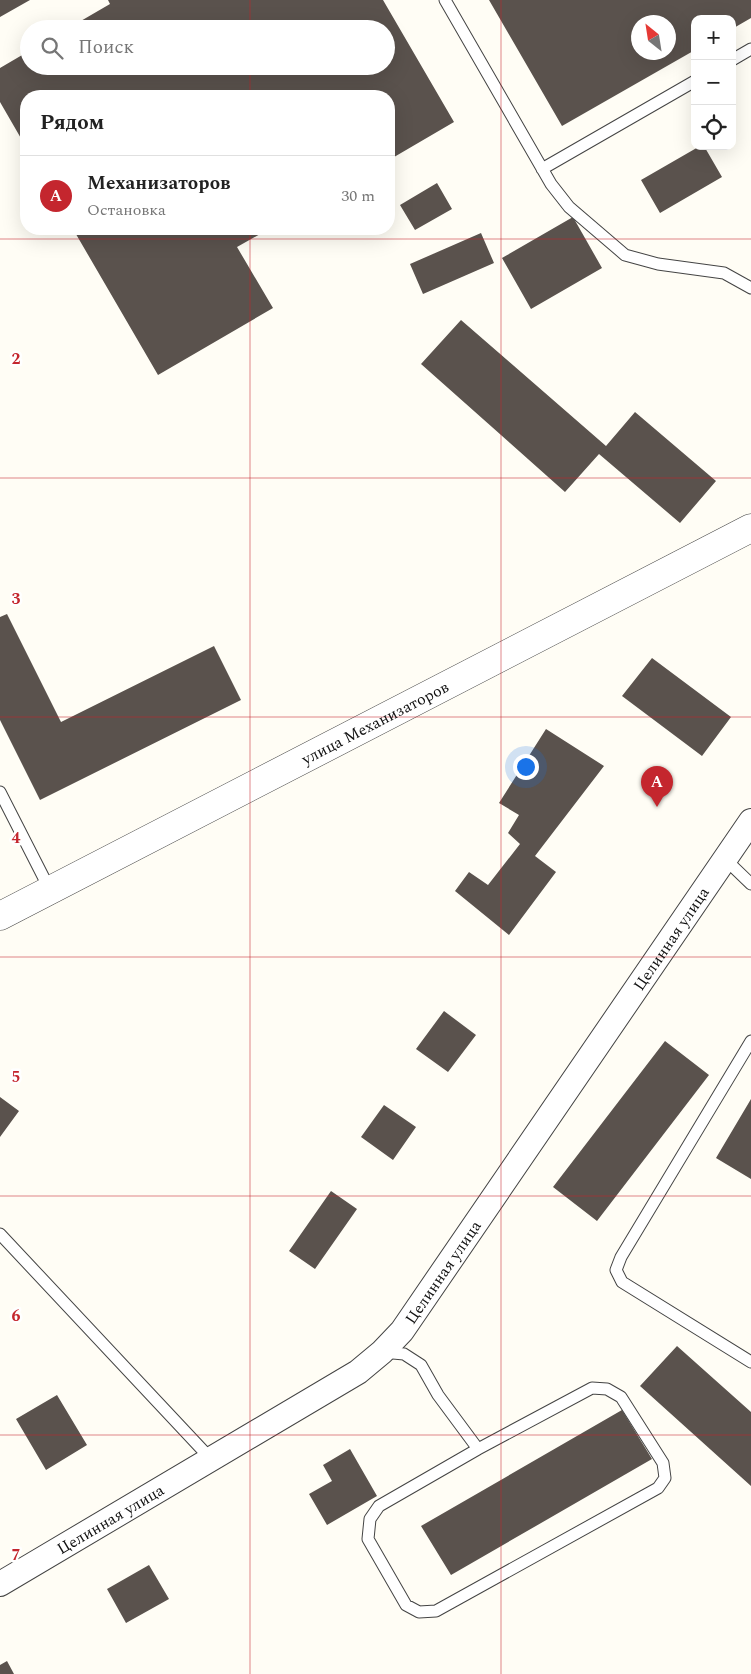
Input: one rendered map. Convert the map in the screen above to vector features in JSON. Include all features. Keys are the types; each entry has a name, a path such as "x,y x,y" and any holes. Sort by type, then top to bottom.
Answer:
{"street":[{"name":"улица Механизаторов","path":"0,916 751,528"},
{"name":"Целинная улица","path":"0,1584 358,1372 382,1352 402,1331 751,821"}],"lane":[{"path":"445,0 542,169 569,207 626,255 658,264 724,273 751,288"},
{"path":"736,58 751,49"},
{"path":"542,169 691,83"},
{"path":"0,792 50,890"},
{"path":"724,858 751,884"},
{"path":"751,1041 621,1257 616,1270 622,1282 751,1362"},
{"path":"0,1234 210,1458"},
{"path":"382,1352 404,1354 421,1365 438,1395 478,1449"},
{"path":"592,1388 607,1389 621,1397 664,1462 666,1478 658,1488 436,1611 419,1612 406,1605 368,1539 370,1519 379,1506 478,1449 592,1388"}],"building":[{"path":"0,0 30,0 0,17"},
{"path":"108,0 383,0 395,20 82,20 110,4"},
{"path":"489,0 751,0 751,18 736,27 736,15 691,15 691,52 562,126"},
{"path":"395,21 454,122 395,156 395,90 20,90 20,137 0,102 0,68 20,56 20,75 395,75"},
{"path":"693,150 706,150 722,177 660,213 641,180"},
{"path":"437,183 452,209 415,230 400,205"},
{"path":"573,217 602,268 531,309 502,258"},
{"path":"481,233 494,263 423,294 410,264"},
{"path":"76,235 258,235 237,247 273,308 158,375"},
{"path":"461,320 606,446 635,412 716,481 680,523 599,454 565,492 421,364"},
{"path":"7,614 61,722 214,646 241,700 40,800 0,720 0,617"},
{"path":"652,658 731,717 702,756 622,696"},
{"path":"546,729 604,766 535,856 556,872 509,935 455,891 469,872 488,885 520,844 508,833 519,815 499,803"},
{"path":"444,1011 476,1035 448,1072 416,1049"},
{"path":"665,1041 709,1075 597,1221 553,1187"},
{"path":"0,1097 19,1111 0,1137"},
{"path":"751,1099 751,1179 716,1158"},
{"path":"384,1105 416,1127 393,1160 361,1137"},
{"path":"331,1191 357,1209 315,1269 289,1251"},
{"path":"677,1346 751,1412 751,1486 640,1386"},
{"path":"57,1395 87,1445 46,1470 16,1419"},
{"path":"622,1410 652,1459 451,1575 421,1526"},
{"path":"350,1449 377,1496 327,1525 309,1494 332,1481 323,1465"},
{"path":"149,1565 169,1599 126,1623 107,1589"},
{"path":"7,1661 14,1674 0,1674 0,1665"}],"place":[{"name":"Механизаторов","path":"657,807"}]}
